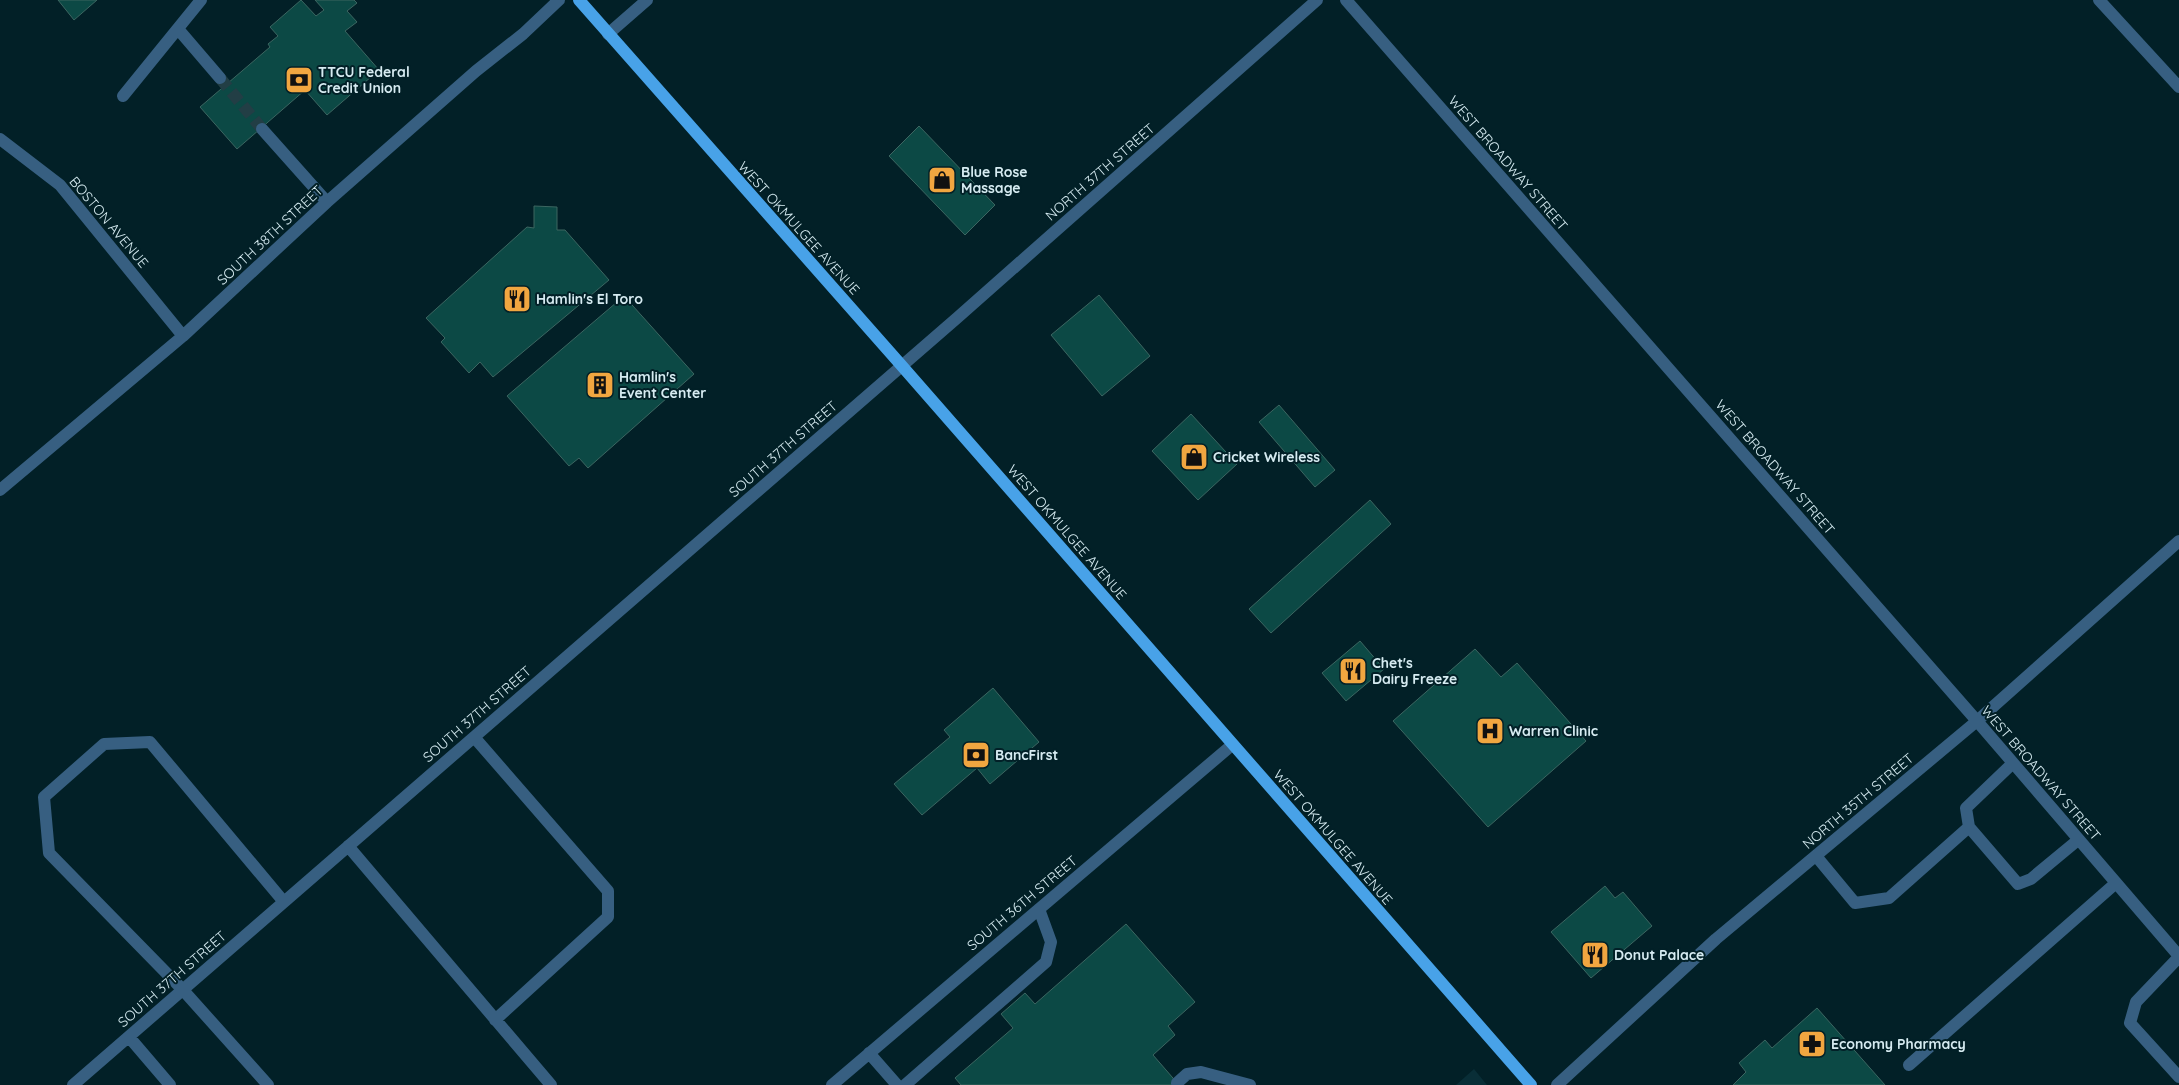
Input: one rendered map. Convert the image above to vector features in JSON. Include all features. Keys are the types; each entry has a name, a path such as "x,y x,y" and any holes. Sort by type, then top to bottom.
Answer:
{"main road":[{"name":"WEST OKMULGEE AVENUE","path":"579,0 1531,1085"}],"street":[{"path":"123,96 201,0"},
{"name":"SOUTH 38TH STREET","path":"0,490 183,336 327,202 476,71 523,34 559,0"},
{"path":"608,34 647,0"},
{"name":"NORTH 37TH STREET","path":"902,366 1317,0"},
{"name":"WEST BROADWAY STREET","path":"1346,0 2179,956"},
{"path":"2099,0 2179,87"},
{"path":"178,29 220,78"},
{"path":"262,129 327,202"},
{"name":"BOSTON AVENUE","path":"0,139 60,185 183,336"},
{"name":"SOUTH 37TH STREET","path":"73,1085 902,366"},
{"name":"NORTH 35TH STREET","path":"1557,1085 1716,939 1976,721 2179,541"},
{"path":"474,737 608,891 608,917 495,1020"},
{"path":"268,1085 183,990 49,853 44,797 104,744 150,742 284,902"},
{"name":"SOUTH 36TH STREET","path":"832,1085 1232,745"},
{"path":"2012,764 1966,808 1970,827 2018,884 2031,879 2078,840"},
{"path":"1816,856 1855,903 1889,898 1970,827"},
{"path":"348,846 551,1085"},
{"path":"1910,1065 2116,883"},
{"path":"905,1085 1046,962 1052,942 1039,909"},
{"path":"2179,956 2136,1002 2130,1023 2179,1077"},
{"path":"129,1037 170,1085"},
{"path":"869,1053 898,1085"},
{"path":"1177,1083 1187,1074 1201,1072 1250,1085"}],"shaded area":[{"path":"1474,1069 1487,1085 1456,1085"}],"building":[{"path":"58,0 97,0 74,20"},
{"name":"TTCU Federal Credit Union","path":"301,0 316,16 324,10 315,0 354,0 357,3 347,11 357,22 345,31 379,70 327,115 305,90 237,149 200,107 270,47 268,44 278,36 270,27"},
{"name":"Blue Rose Massage","path":"919,126 995,205 965,235 889,156"},
{"name":"Hamlin's El Toro","path":"534,206 557,207 557,230 565,230 609,280 493,377 480,362 469,373 441,342 445,338 426,318 527,227 534,228"},
{"path":"1099,295 1150,356 1102,396 1051,335"},
{"name":"Hamlin's Event Center","path":"624,296 694,374 588,468 579,458 569,466 507,396"},
{"path":"1279,405 1335,470 1315,487 1259,422"},
{"name":"Cricket Wireless","path":"1191,414 1237,464 1198,500 1152,451"},
{"path":"1370,500 1391,524 1271,633 1249,609"},
{"name":"Chet's Dairy Freeze","path":"1360,641 1384,669 1346,701 1322,673"},
{"name":"Warren Clinic","path":"1475,649 1501,677 1517,663 1586,741 1488,827 1393,721"},
{"name":"BancFirst","path":"993,688 1039,742 990,784 977,768 922,815 894,784 950,737 944,730"},
{"name":"Donut Palace","path":"1605,886 1615,898 1623,892 1652,926 1591,978 1551,932"},
{"path":"1126,924 1195,1002 1168,1026 1175,1035 1153,1055 1179,1085 961,1085 955,1078 1013,1028 1001,1014 1025,993 1035,1004"},
{"name":"Economy Pharmacy","path":"1817,1008 1885,1085 1733,1085 1746,1072 1739,1063 1765,1040 1772,1048"}],"tunnel":[{"path":"220,78 262,129"}],"place":[{"name":"TTCU Federal Credit Union","path":"299,80"},
{"name":"Blue Rose Massage","path":"942,180"},
{"name":"Hamlin's El Toro","path":"517,299"},
{"name":"Hamlin's Event Center","path":"600,385"},
{"name":"Cricket Wireless","path":"1194,457"},
{"name":"Chet's Dairy Freeze","path":"1353,671"},
{"name":"Warren Clinic","path":"1490,731"},
{"name":"BancFirst","path":"976,755"},
{"name":"Donut Palace","path":"1595,955"},
{"name":"Economy Pharmacy","path":"1812,1044"}]}
